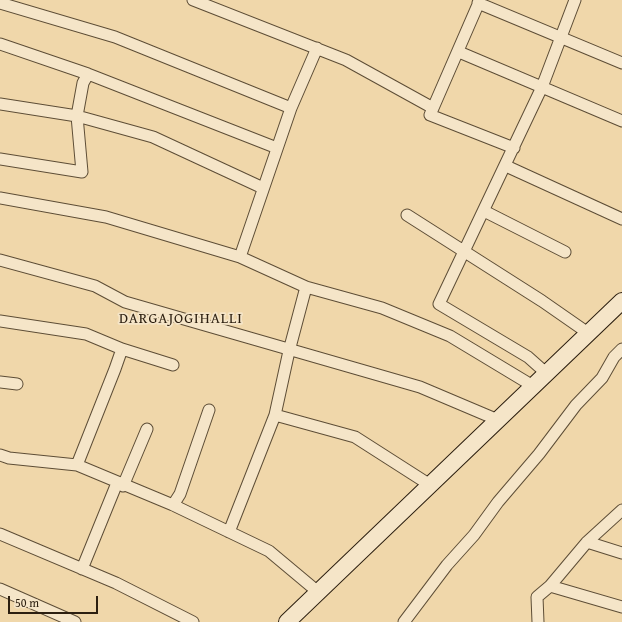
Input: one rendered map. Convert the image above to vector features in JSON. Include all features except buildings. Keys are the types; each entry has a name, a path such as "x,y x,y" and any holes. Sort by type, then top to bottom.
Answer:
{"main road":[{"path":"287,622 622,301"}],"street":[{"path":"193,0 346,60 433,108"},
{"path":"546,373 528,357 439,304 506,166 542,87 575,0"},
{"path":"514,148 430,115 459,52 479,2 560,38 622,63"},
{"path":"0,3 115,38 291,108"},
{"path":"0,44 88,74 277,148"},
{"path":"240,257 291,108 317,48"},
{"path":"459,52 622,121"},
{"path":"0,159 82,172 77,116 83,83 88,74"},
{"path":"0,104 77,116 153,137 263,188"},
{"path":"506,166 622,219"},
{"path":"0,198 106,217 240,257 306,287 382,308 450,336 533,386"},
{"path":"484,211 565,252"},
{"path":"407,214 542,301 588,333"},
{"path":"0,260 95,286 125,302 289,351 420,387 498,420"},
{"path":"229,532 275,414 289,351 306,287"},
{"path":"0,321 86,334 122,349 172,365"},
{"path":"77,465 116,369 122,349"},
{"path":"404,622 447,565 474,536 498,502 539,454 576,405 602,378 614,357 622,349"},
{"path":"0,382 17,384"},
{"path":"173,505 180,494 209,410"},
{"path":"275,414 354,437 430,485"},
{"path":"82,569 120,484 147,429"},
{"path":"0,455 10,458 77,465 173,505 269,551 318,592"},
{"path":"538,622 538,597 550,586 587,542 622,510"},
{"path":"0,534 116,583 193,622"},
{"path":"587,542 622,553"},
{"path":"550,586 622,607"},
{"path":"0,589 75,622"}],"district":[{"name":"DARGAJOGIHALLI","path":"181,319"}]}
